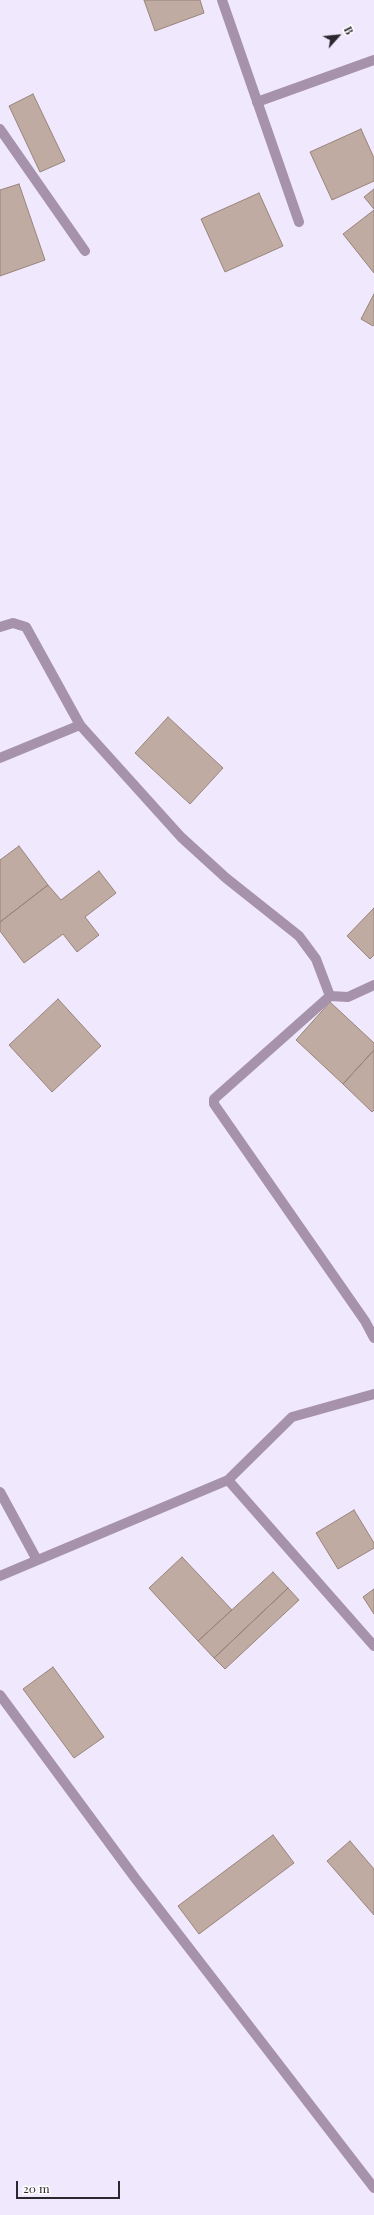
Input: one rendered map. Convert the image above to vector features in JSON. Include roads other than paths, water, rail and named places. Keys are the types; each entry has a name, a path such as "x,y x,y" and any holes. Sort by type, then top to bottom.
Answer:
{"street":[{"path":"222,0 299,222"},
{"path":"257,102 374,60"},
{"path":"0,129 84,251"},
{"path":"0,627 13,623 26,627 80,725 181,837 226,878 299,936 316,959 330,996"},
{"path":"0,758 80,725"},
{"path":"374,985 348,997 330,996 214,1099 214,1104 217,1111 365,1321 374,1338"},
{"path":"0,1576 228,1480 292,1418 374,1394"},
{"path":"228,1480 374,1646"},
{"path":"0,1492 37,1560"},
{"path":"0,1695 135,1878 374,2188"}]}
